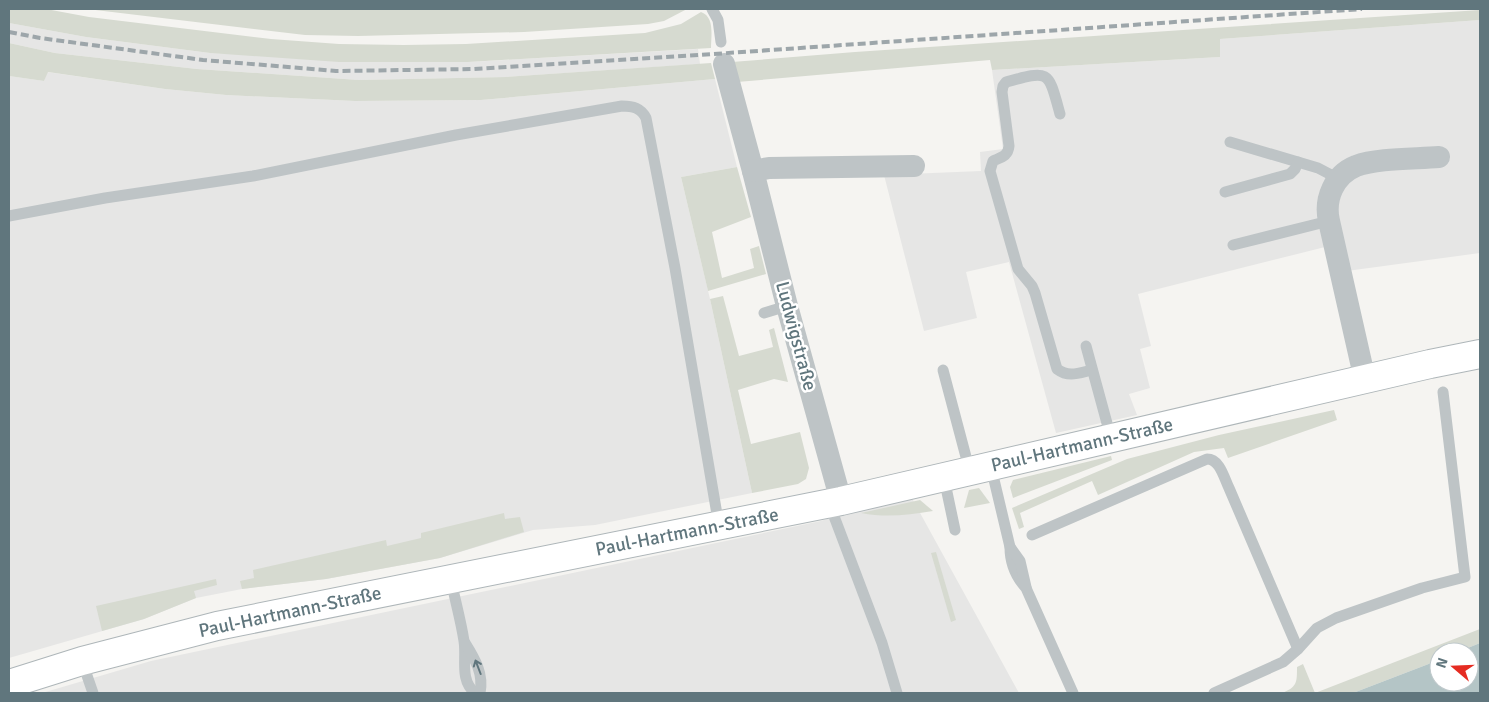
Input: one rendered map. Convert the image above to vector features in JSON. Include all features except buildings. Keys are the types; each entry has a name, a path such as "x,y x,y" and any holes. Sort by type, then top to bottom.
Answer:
{"main road":[{"name":"Paul-Hartmann-Straße","path":"9,684 82,661 217,626 835,502 1480,354"}],"street":[{"name":"Ludwigstraße","path":"724,64 753,171 835,502"},
{"path":"1365,380 1328,221 1329,195 1350,169 1359,165 1438,157"},
{"path":"753,171 769,168 914,166"}],"lane":[{"path":"712,9 718,20 721,42"},
{"path":"1060,114 1052,85 1042,75 1035,74 1006,82 1002,92 1009,146 1008,152 1006,155 993,161 990,171 1018,269 1032,286 1035,293 1057,370 1070,376 1092,370"},
{"path":"9,216 105,198 254,176 466,133 622,106 636,108 646,118 675,268 719,526"},
{"path":"1230,142 1323,170 1340,179"},
{"path":"1225,192 1290,174 1298,162"},
{"path":"1233,245 1328,221"},
{"path":"764,313 787,306"},
{"path":"1086,346 1111,438"},
{"path":"943,370 1010,547 1010,557 1014,573 1026,588 1073,693"},
{"path":"1214,693 1283,662 1317,628 1336,618 1413,591 1465,577 1442,392"},
{"path":"1032,535 1212,459 1217,462 1229,488 1298,648"},
{"path":"944,478 955,530"},
{"path":"835,502 897,693"},
{"path":"450,580 465,643 482,678 480,693"},
{"path":"465,643 464,672 468,685 474,693"},
{"path":"82,661 93,693"}],"shaded area":[{"path":"9,9 46,9 89,17 271,39 339,44 466,44 645,33 681,24 701,12 708,18 712,33 711,48 468,62 339,62 210,53 86,37 9,23"},
{"path":"87,9 687,9 664,21 648,24 524,32 358,36 305,35"},
{"path":"1480,10 1480,20 1220,39 1220,57 992,70 990,60 737,82 732,62 855,52"},
{"path":"1480,20 1480,253 1332,273 1325,247 1138,294 1151,346 1140,349 1150,388 1129,394 1137,415 1056,433 1009,262 966,272 977,318 924,331 884,175 981,171 980,152 1003,149 992,70 1220,57 1220,39"},
{"path":"9,23 86,37 210,53 468,62 698,49 700,64 506,77 359,80 197,69 55,53 9,43"},
{"path":"9,43 55,53 197,69 359,80 506,77 711,63 715,79 481,100 355,101 226,95 165,89 48,72 44,81 9,76"},
{"path":"47,72 165,89 226,95 355,101 481,100 715,79 737,167 681,177 710,299 752,493 595,525 533,530 440,558 326,579 242,589 196,598 144,619 9,658 9,76 44,81"},
{"path":"737,167 751,217 712,232 722,278 754,268 750,249 759,246 766,274 708,291 681,177"},
{"path":"723,296 739,356 773,347 769,330 774,328 788,382 774,379 738,390 751,444 800,432 809,468 806,479 798,484 752,493 710,299"},
{"path":"1334,410 1337,420 1228,458 1224,448 1194,452 1098,495 1092,481 1020,513 1024,527 1019,529 1012,508 1127,459 1219,435"},
{"path":"1111,456 1112,460 1013,498 1010,487 1013,480"},
{"path":"979,488 990,503 964,508 969,490"},
{"path":"908,491 1019,693 42,693 151,661 821,521"},
{"path":"920,500 933,511 897,515 861,513"},
{"path":"504,513 505,519 520,517 524,532 440,558 326,579 242,589 240,581 254,578 253,570 386,540 387,546 421,538 421,533"},
{"path":"936,552 956,620 951,622 931,553"},
{"path":"216,579 217,585 194,591 196,598 144,619 102,631 96,606"},
{"path":"1480,629 1479,642 1446,642"},
{"path":"1479,643 1480,693 1353,693 1429,664 1429,692 1479,692"},
{"path":"1429,649 1429,664 1353,693 1315,693"},
{"path":"1303,664 1315,693 1282,693 1291,689 1295,684 1297,667"}],"railway":[{"path":"9,32 40,38 203,60 336,71 474,69 1362,9"}]}
